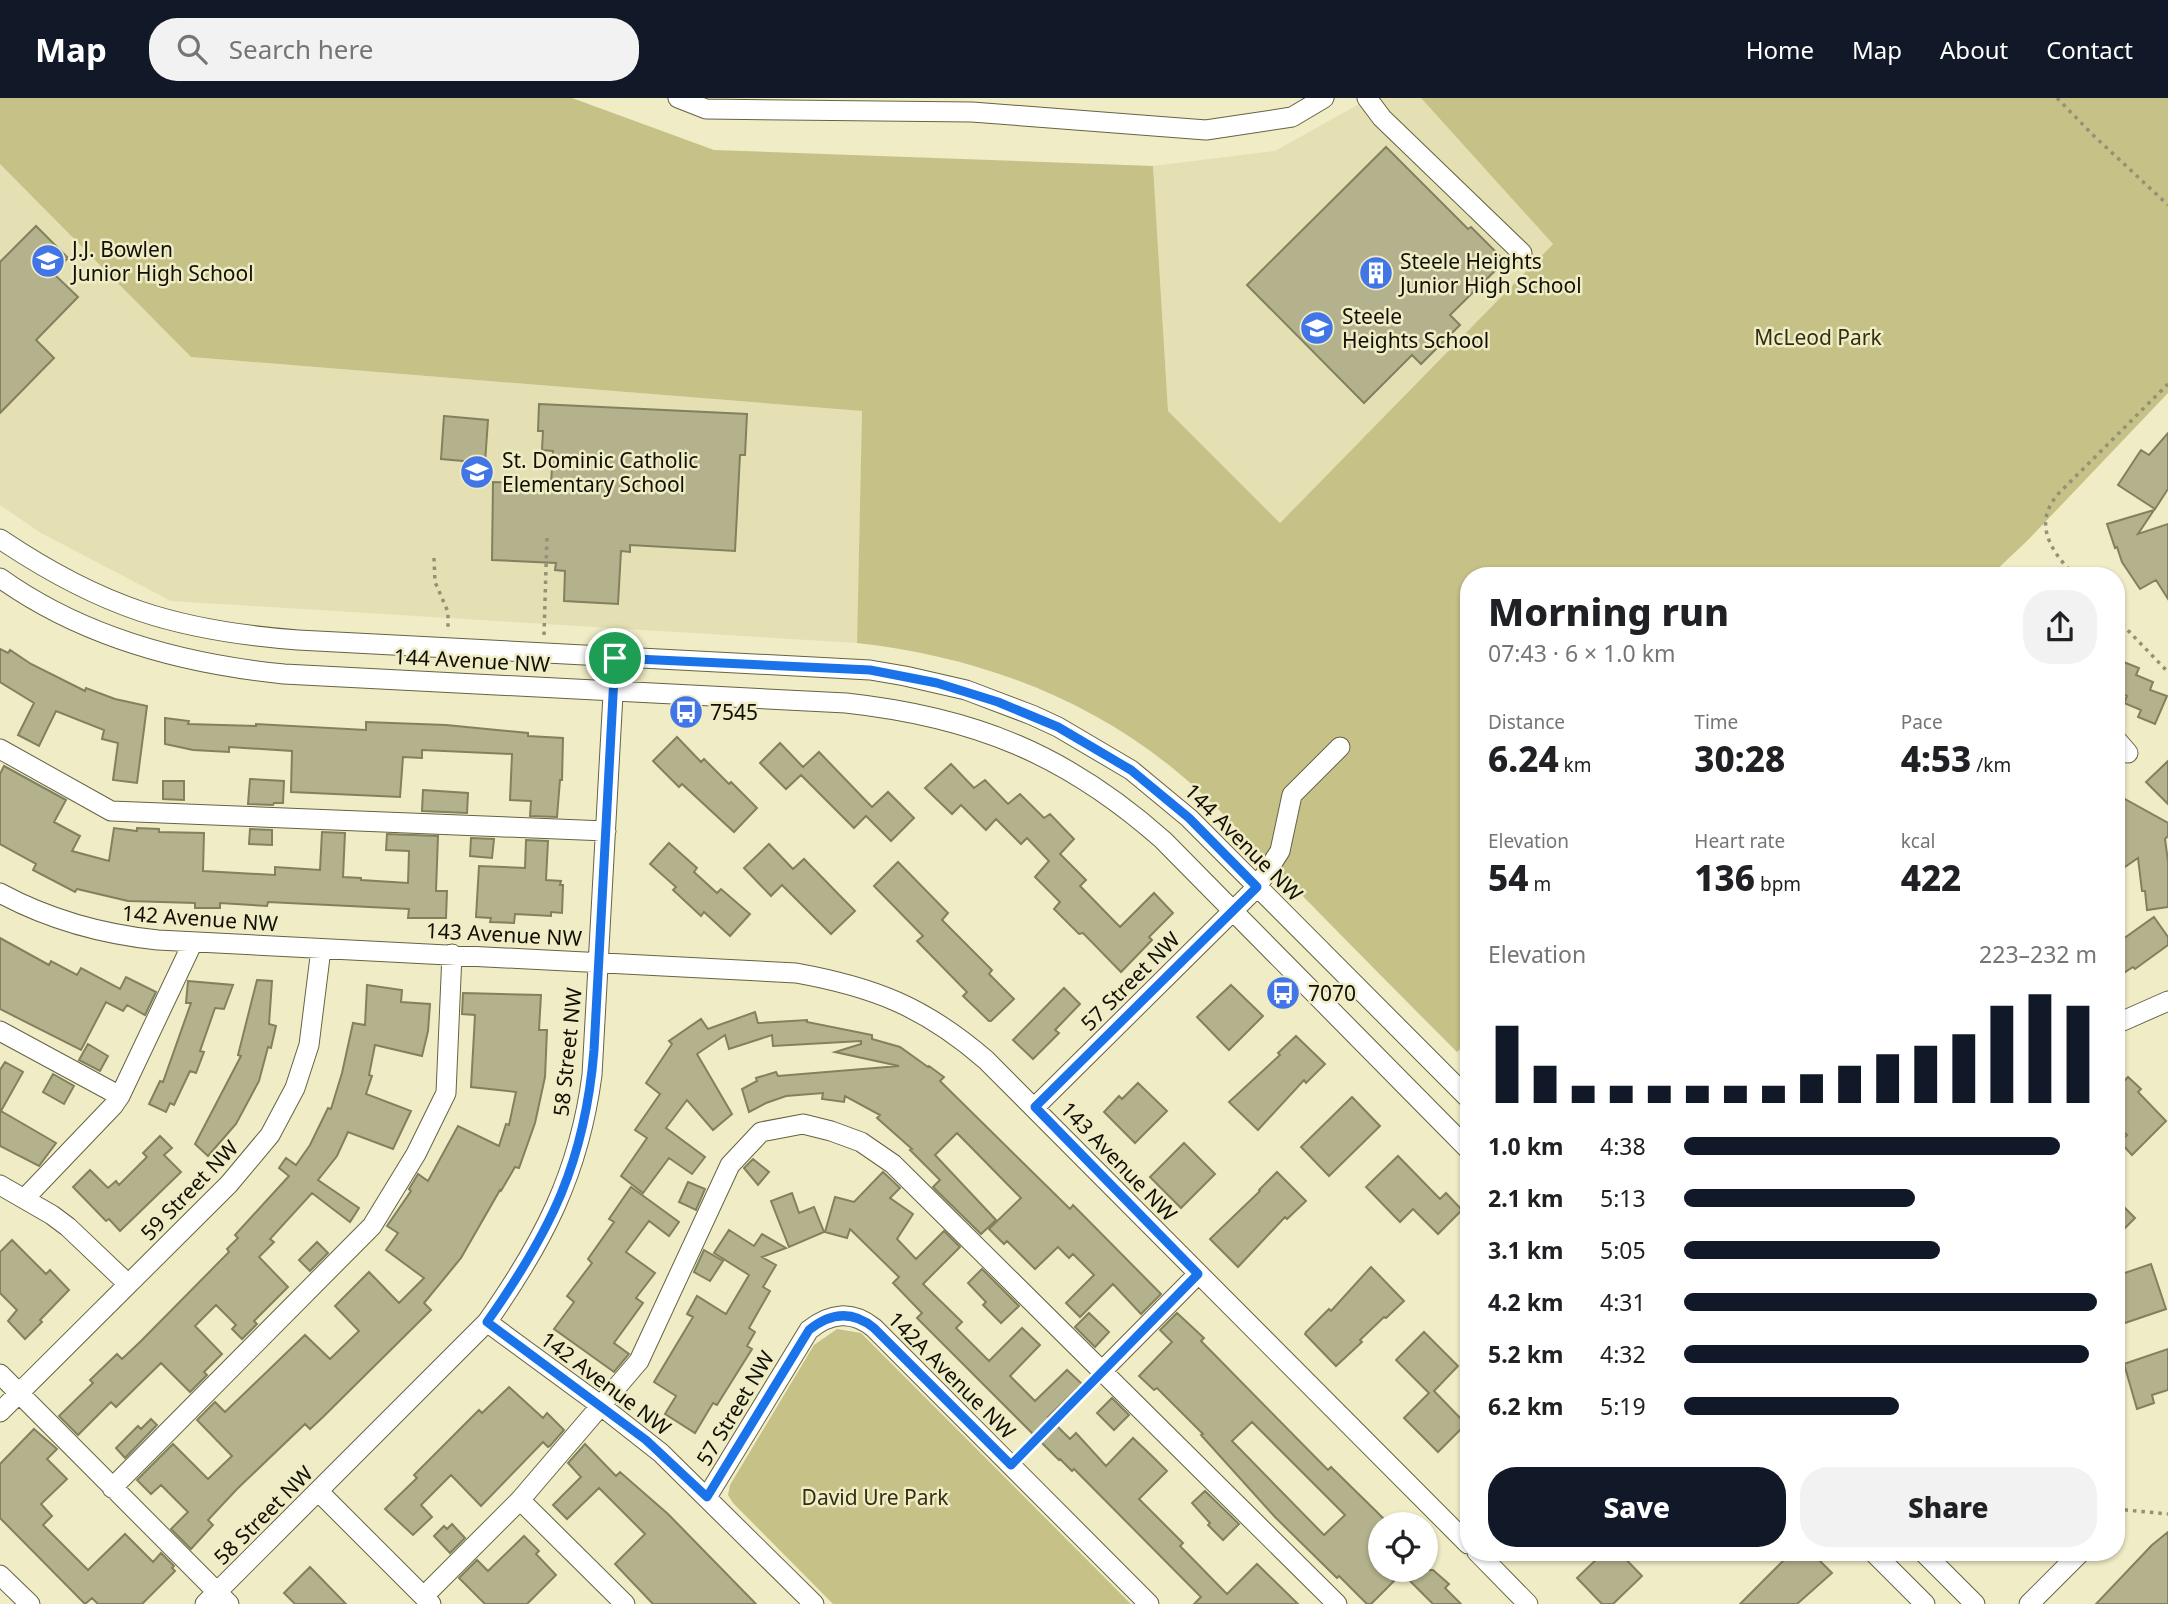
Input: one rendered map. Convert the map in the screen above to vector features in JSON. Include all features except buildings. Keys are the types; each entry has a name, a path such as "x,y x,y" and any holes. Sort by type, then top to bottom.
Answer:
{"street":[{"path":"678,98 706,108 972,112 1206,130 1292,117 1324,98"},
{"path":"1367,98 1382,118 1522,253"},
{"name":"144 Avenue NW","path":"0,539 60,577 142,613 185,625 255,637 870,670 937,683 998,702 1058,727 1131,770 1189,818 1460,1090"},
{"name":"144 Avenue NW","path":"0,578 42,605 108,636 144,649 212,665 284,674 867,705 908,710 992,734 1049,759 1114,799 1163,840 1460,1141"},
{"name":"58 Street NW","path":"217,1600 487,1322 539,1243 555,1211 576,1154 592,1075 615,658"},
{"name":"57 Street NW","path":"1035,1107 1257,887 1280,851 1292,795 1340,747"},
{"path":"0,749 111,811 606,831"},
{"name":"142 Avenue NW","path":"0,893 36,912 87,928 131,937 321,948"},
{"path":"25,1198 120,1096 193,942"},
{"name":"143 Avenue NW","path":"321,948 796,973 856,985 903,1003 952,1032 986,1060 1460,1536"},
{"name":"59 Street NW","path":"0,1412 236,1177 270,1135 295,1088 309,1045 321,948"},
{"path":"112,1488 372,1226 416,1154 446,1093 452,954"},
{"path":"2125,1020 2168,1001"},
{"path":"0,1031 120,1096"},
{"path":"319,1492 428,1600 520,1500 639,1361 730,1165 761,1132 803,1124 862,1143 894,1164 1337,1604"},
{"path":"0,1185 68,1227 128,1284"},
{"path":"1103,1370 1198,1274"},
{"name":"142A Avenue NW","path":"833,1316 850,1315 874,1328 1149,1604"},
{"name":"57 Street NW","path":"707,1497 802,1341 818,1322 833,1316"},
{"name":"142 Avenue NW","path":"487,1322 654,1447 814,1604"},
{"path":"0,1374 217,1600"},
{"path":"520,1500 625,1604"},
{"path":"1486,1561 1528,1604"},
{"path":"1882,1561 1925,1604"},
{"path":"1932,1561 1975,1604"},
{"path":"2029,1604 2072,1561"},
{"path":"0,1575 30,1604"}],"path":[{"path":"2057,98 2168,205"},
{"path":"2067,567 2048,540 2046,523 2051,505 2060,492 2168,384"},
{"path":"544,654 547,535"},
{"path":"434,558 435,582 448,612 448,648"},
{"path":"2125,627 2168,672"},
{"path":"1011,1465 1103,1370"},
{"path":"2125,1510 2168,1514"}],"shaded area":[{"name":"Steele Heights School","path":"1370,98 1421,98 1553,244 1280,523 1168,411 1153,166 1275,151"},
{"name":"St. Dominic Catholic Elementary School","path":"0,164 191,357 862,411 857,643 171,601 41,533 0,505"}],"green space":[{"name":"McLeod Park","path":"0,98 572,98 714,150 1153,166 1168,411 1280,523 1553,244 1421,98 2168,98 2168,393 1999,567 1460,567 1460,1049 1457,1052 1209,800 1160,758 1122,731 1081,708 995,672 950,659 857,643 862,411 191,357 0,164"},
{"name":"David Ure Park","path":"837,1329 861,1333 1131,1604 833,1604 728,1495 730,1485 814,1345"}],"place":[{"name":"J.J. Bowlen Junior High School","path":"48,261"},
{"name":"Steele Heights Junior High School","path":"1376,273"},
{"name":"Steele Heights School","path":"1317,328"},
{"name":"St. Dominic Catholic Elementary School","path":"477,472"},
{"name":"7545","path":"686,712"},
{"name":"7070","path":"1283,993"}],"route":[{"path":"615,658 870,670 937,683 998,702 1058,727 1131,770 1189,818 1257,887 1035,1107 1198,1274 1011,1465 874,1328 859,1318 842,1315 818,1322 809,1330 707,1497 646,1440 487,1322 517,1279 555,1211 568,1180 585,1118 594,1050 615,658"}]}
